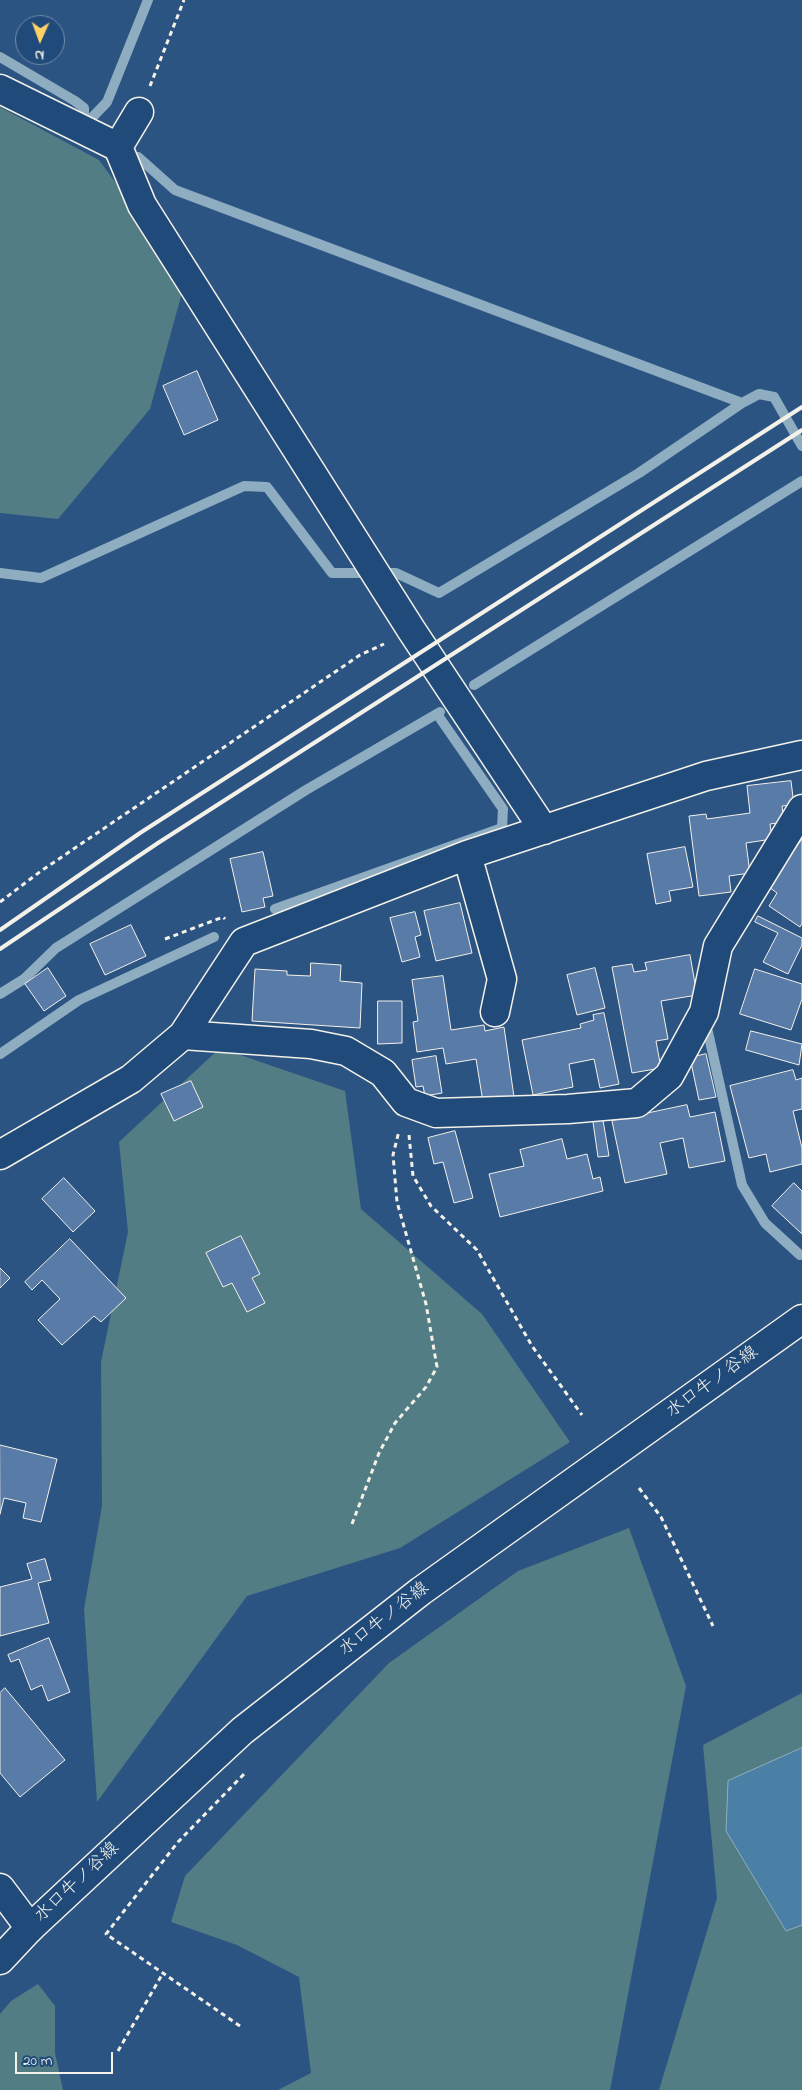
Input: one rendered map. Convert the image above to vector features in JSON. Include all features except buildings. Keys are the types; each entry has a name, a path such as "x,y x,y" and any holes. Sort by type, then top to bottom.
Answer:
{"street":[{"path":"0,89 118,147 142,205 412,631 544,830"},
{"path":"118,147 140,112"},
{"path":"0,1155 131,1079 183,1035 243,943 467,856 544,830 706,776 802,755"},
{"path":"183,1035 311,1044 346,1051 383,1073 406,1102 436,1113 568,1109 637,1103 669,1076 704,1012 718,946 802,809"},
{"path":"467,856 502,980 495,1012"},
{"name":"水口牛ノ谷線","path":"0,1960 30,1928 242,1731 421,1591 802,1319"},
{"path":"0,1888 30,1928"}],"path":[{"path":"140,112 184,0"},
{"path":"0,902 41,871 360,655 412,631"},
{"path":"165,939 224,917 243,943"},
{"path":"406,1102 413,1176 431,1206 477,1250 532,1346 582,1415"},
{"path":"352,1524 379,1453 395,1423 426,1387 437,1368 426,1304 397,1202 393,1156 406,1102"},
{"path":"639,1488 661,1517 713,1626"},
{"path":"240,2026 106,1934 178,1842 247,1771"},
{"path":"118,2051 164,1973"}],"green space":[{"path":"0,107 99,160 186,278 150,409 58,519 0,513"},
{"path":"220,1048 345,1091 361,1209 482,1314 570,1442 400,1548 247,1596 97,1802 84,1609 102,1506 101,1362 128,1232 119,1142"},
{"path":"629,1528 686,1686 610,2090 278,2090 311,2073 299,1977 237,1945 171,1922 185,1876 389,1663 518,1571"},
{"path":"802,1693 802,2090 659,2090 717,1898 703,1745"},
{"path":"38,1984 55,2006 55,2053 63,2090 0,2090 0,2014 11,2001"}],"water":[{"path":"802,1748 802,1925 786,1931 726,1831 728,1781"}],"waterway":[{"path":"0,57 84,108 84,126 107,102 148,0"},
{"path":"138,157 175,190 742,403"},
{"path":"0,573 41,578 244,486 267,487 332,573 396,573 439,593 639,473 742,403 759,394 774,397 802,446"},
{"path":"474,685 802,481"},
{"path":"0,994 24,979 56,948 306,790 440,712"},
{"path":"275,909 502,828 503,809 437,714"},
{"path":"0,1054 79,1000 214,937"},
{"path":"708,1032 742,1185 765,1223 800,1255"}],"railway":[{"path":"0,930 140,833 802,407"},
{"path":"0,949 158,843 802,430"}]}
